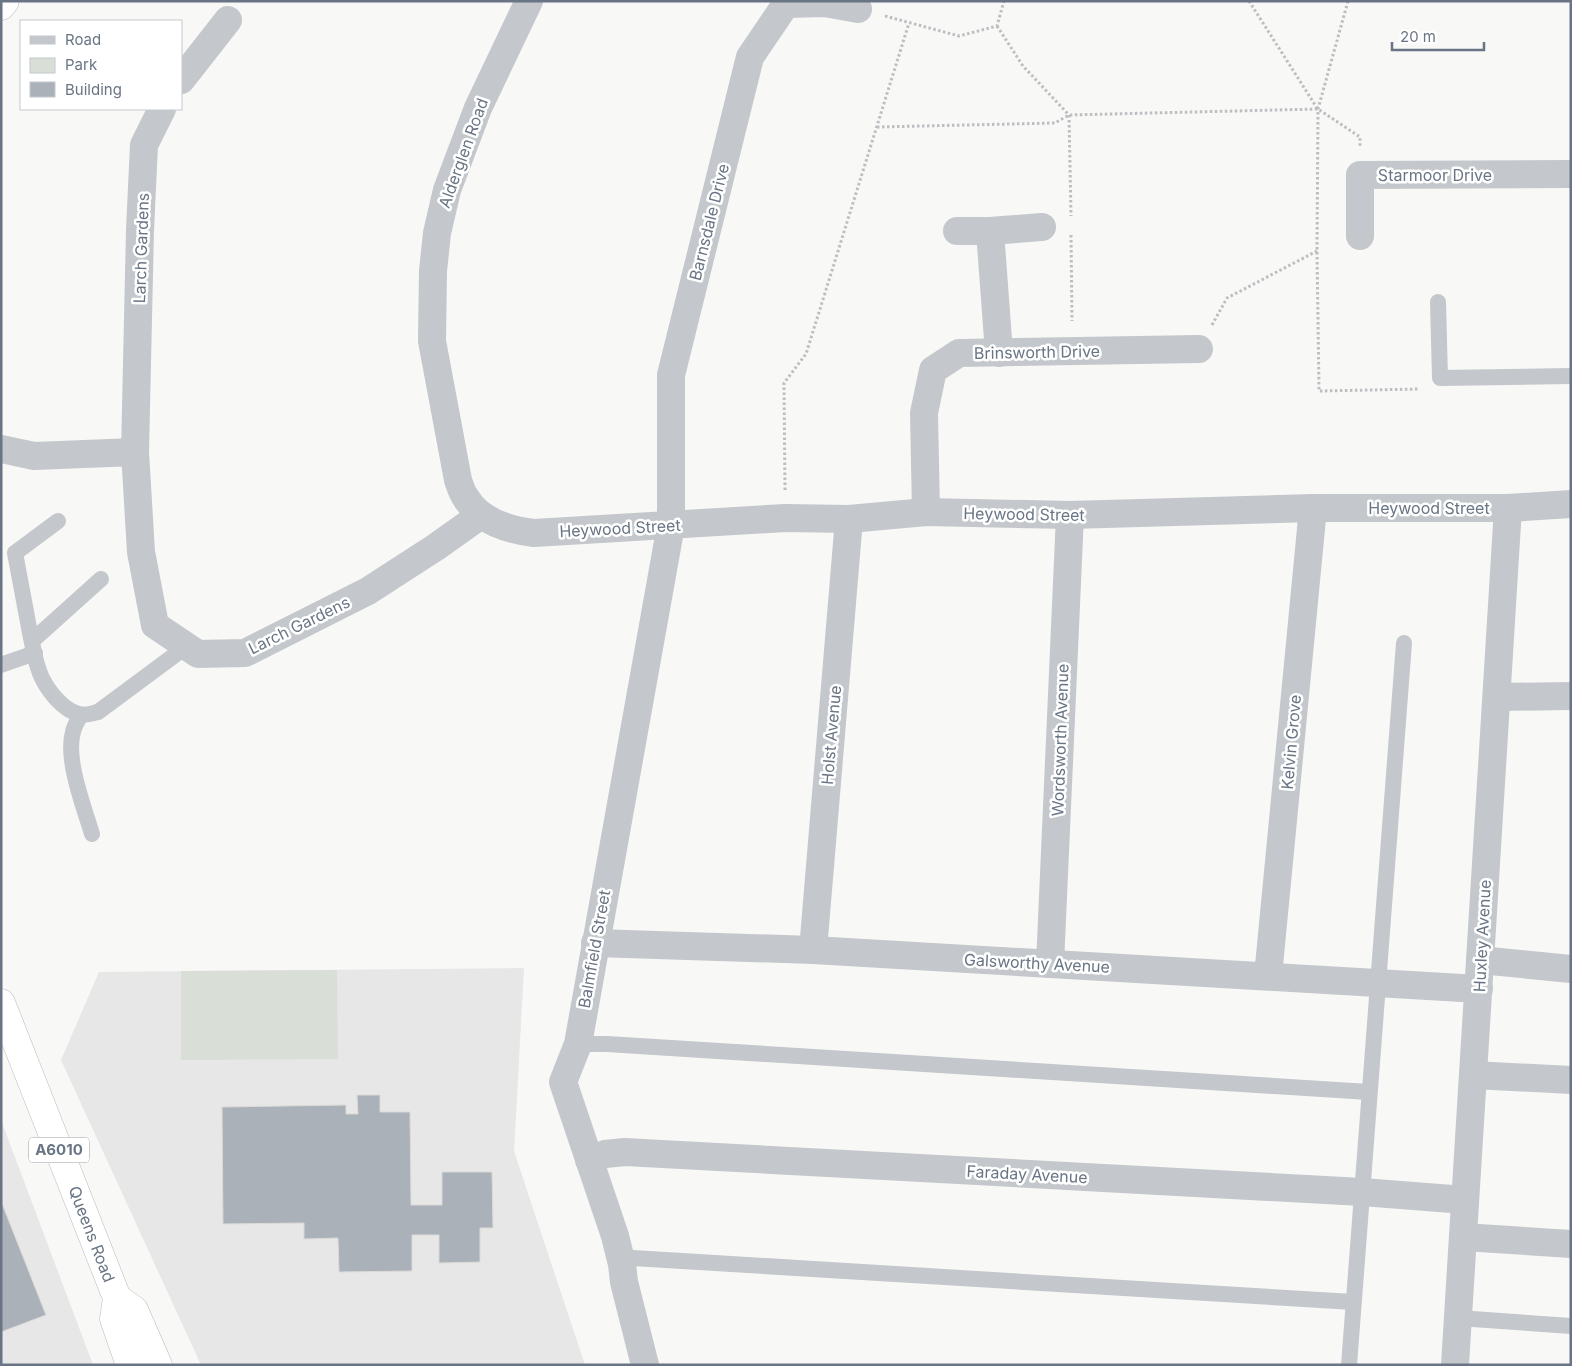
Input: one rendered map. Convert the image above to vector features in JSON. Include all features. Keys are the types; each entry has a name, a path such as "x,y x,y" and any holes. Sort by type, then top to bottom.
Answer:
{"highway":[{"path":"1,6 4,1"},
{"name":"Queens Road","path":"1,1003 117,1298 114,1319 130,1365"},
{"name":"Queens Road","path":"117,1298 134,1310 158,1365"}],"street":[{"name":"Alderglen Road","path":"481,515 466,499 458,480 432,341 433,271 437,232 447,190 478,108 530,1"},
{"name":"Barnsdale Drive","path":"672,525 672,375 750,57 786,4 825,3 858,9"},
{"path":"182,79 228,20"},
{"name":"Larch Gardens","path":"162,110 144,145 140,230 135,452 141,552 155,624 198,654 244,653 368,591 481,515"},
{"name":"Starmoor Drive","path":"1360,236 1360,175 1571,174"},
{"path":"957,232 1042,228"},
{"path":"990,231 999,353"},
{"name":"Brinsworth Drive","path":"926,512 924,413 933,370 959,353 1199,349"},
{"path":"1,449 34,456 135,452"},
{"name":"Heywood Street","path":"481,515 502,526 518,531 534,532 785,518 849,519 926,512 1070,516 1313,508 1508,508 1571,504"},
{"name":"Kelvin Grove","path":"1268,976 1313,508"},
{"name":"Huxley Avenue","path":"1455,1365 1508,508"},
{"name":"Wordsworth Avenue","path":"1050,964 1070,516"},
{"name":"Holst Avenue","path":"813,950 849,519"},
{"name":"Balmfield Street","path":"645,1365 624,1282 615,1236 563,1082 578,1044 672,525"},
{"path":"1497,697 1571,696"},
{"name":"Galsworthy Avenue","path":"595,943 813,950 1479,989"},
{"path":"1480,960 1571,969"},
{"path":"1473,1075 1571,1080"},
{"name":"Faraday Avenue","path":"589,1160 605,1154 625,1152 1362,1192 1465,1200"},
{"path":"1463,1237 1571,1244"}],"lane":[{"path":"1438,302 1440,378 1571,376"},
{"path":"58,521 15,553 41,676 49,691 71,711 81,715 98,712 187,646"},
{"path":"1,665 34,647 100,579"},
{"path":"1348,1365 1404,643"},
{"path":"81,715 72,733 72,759 77,785 92,834"},
{"path":"578,1044 607,1044 1369,1092"},
{"path":"622,1264 633,1258 643,1258 1353,1302"},
{"path":"1458,1318 1571,1326"}],"path":[{"path":"1004,1 997,26 1023,66 1069,115"},
{"path":"1250,1 1318,109 1360,137 1360,175"},
{"path":"858,9 959,36 997,26"},
{"path":"785,518 784,383 806,354 909,23"},
{"path":"877,127 1055,123 1069,115 1318,109"},
{"path":"1199,349 1227,298 1317,251"}],"shaded area":[{"path":"524,968 514,1151 585,1365 201,1365 61,1060 99,972"},
{"path":"1,1120 93,1365 1,1365"}],"green space":[{"path":"337,970 338,1059 181,1060 181,971"}],"building":[{"path":"357,1095 380,1095 380,1112 410,1112 411,1205 442,1205 442,1172 492,1172 493,1228 480,1228 480,1262 439,1263 439,1235 412,1235 412,1271 339,1272 338,1238 304,1239 304,1223 223,1224 222,1107 346,1105 346,1114 358,1114"},
{"path":"1,1201 46,1315 1,1332"}]}
